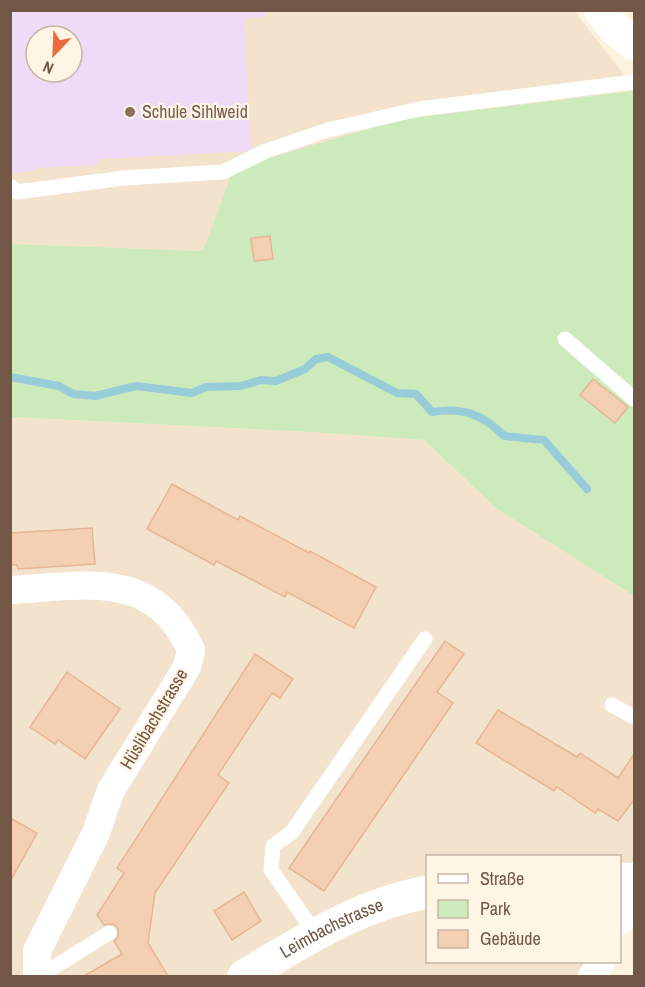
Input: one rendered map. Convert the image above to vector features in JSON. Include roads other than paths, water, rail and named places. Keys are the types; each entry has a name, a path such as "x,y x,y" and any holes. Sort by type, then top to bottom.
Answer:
{"street":[{"path":"600,10 614,28 634,44"},
{"path":"625,10 634,26"},
{"name":"Hüslibachstrasse","path":"10,590 101,585 120,587 140,595 172,618 191,650 187,667 111,790 96,832 37,951 38,976"},
{"path":"621,916 629,880"},
{"name":"Leimbachstrasse","path":"244,976 315,933 378,906 426,893"},
{"path":"592,976 600,963"}],"lane":[{"path":"10,186 17,192 124,178 223,172 266,151 328,130 419,109 634,82"},
{"path":"565,339 634,399"},
{"path":"315,933 271,870 273,846 292,831 425,639"},
{"path":"612,705 634,717"},
{"path":"38,976 109,933"}],"waterway":[{"path":"10,377 59,386 73,394 95,396 136,386 192,393 206,387 241,386 261,380 276,381 305,369 316,359 328,357 397,393 416,394 432,412 453,411 471,414 488,422 504,436 544,440 587,489"}],"place":[{"name":"Schule Sihlweid","path":"130,112"}]}
